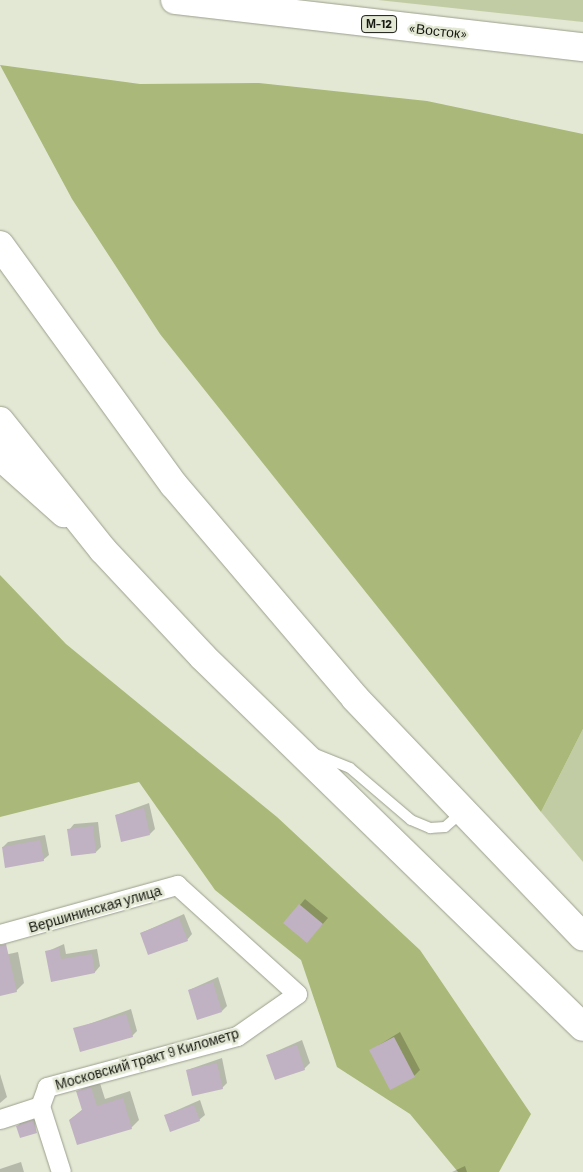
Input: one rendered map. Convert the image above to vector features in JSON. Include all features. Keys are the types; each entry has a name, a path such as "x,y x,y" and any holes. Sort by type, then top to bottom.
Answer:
{"main road":[{"name":"«Восток»","path":"175,0 583,47"},
{"path":"0,245 174,485 355,698 583,937"},
{"path":"0,421 103,550"},
{"path":"0,456 103,550 299,754 583,1027"}],"street":[{"name":"Вершининская улица","path":"0,934 177,885 297,994"},
{"name":"Московский тракт 9 Километр","path":"40,1106 47,1087 237,1036 297,994"},
{"path":"0,1120 40,1106 61,1172"}],"lane":[{"path":"299,754 313,751 332,758 373,783 411,820 430,828 445,827 462,812"}],"green space":[{"path":"378,0 583,0 583,22"},
{"path":"0,65 140,84 259,83 427,101 583,134 583,729 541,812 160,334 72,199"},
{"path":"0,575 66,644 277,817 420,950 531,1114 499,1172 458,1172 410,1114 337,1067 301,960 215,890 139,782 0,817"},
{"path":"583,729 583,862 541,812"}],"building":[{"path":"144,808 150,835 121,842 115,815"},
{"path":"93,826 96,853 71,856 67,829"},
{"path":"40,840 44,861 5,868 2,847"},
{"path":"299,904 323,924 307,943 283,923"},
{"path":"179,918 188,941 148,955 140,933"},
{"path":"6,944 17,992 0,996 0,945"},
{"path":"59,948 61,959 92,954 95,973 51,982 45,951"},
{"path":"213,982 222,1012 197,1020 188,990"},
{"path":"126,1014 133,1037 80,1052 73,1028"},
{"path":"394,1037 415,1077 390,1090 369,1050"},
{"path":"297,1045 305,1070 275,1080 266,1055"},
{"path":"217,1063 223,1089 192,1096 186,1070"},
{"path":"91,1087 97,1106 123,1098 132,1129 77,1145 69,1120 82,1110 76,1091"},
{"path":"194,1105 200,1121 170,1132 164,1115"},
{"path":"33,1120 37,1133 20,1138 16,1126"}]}
